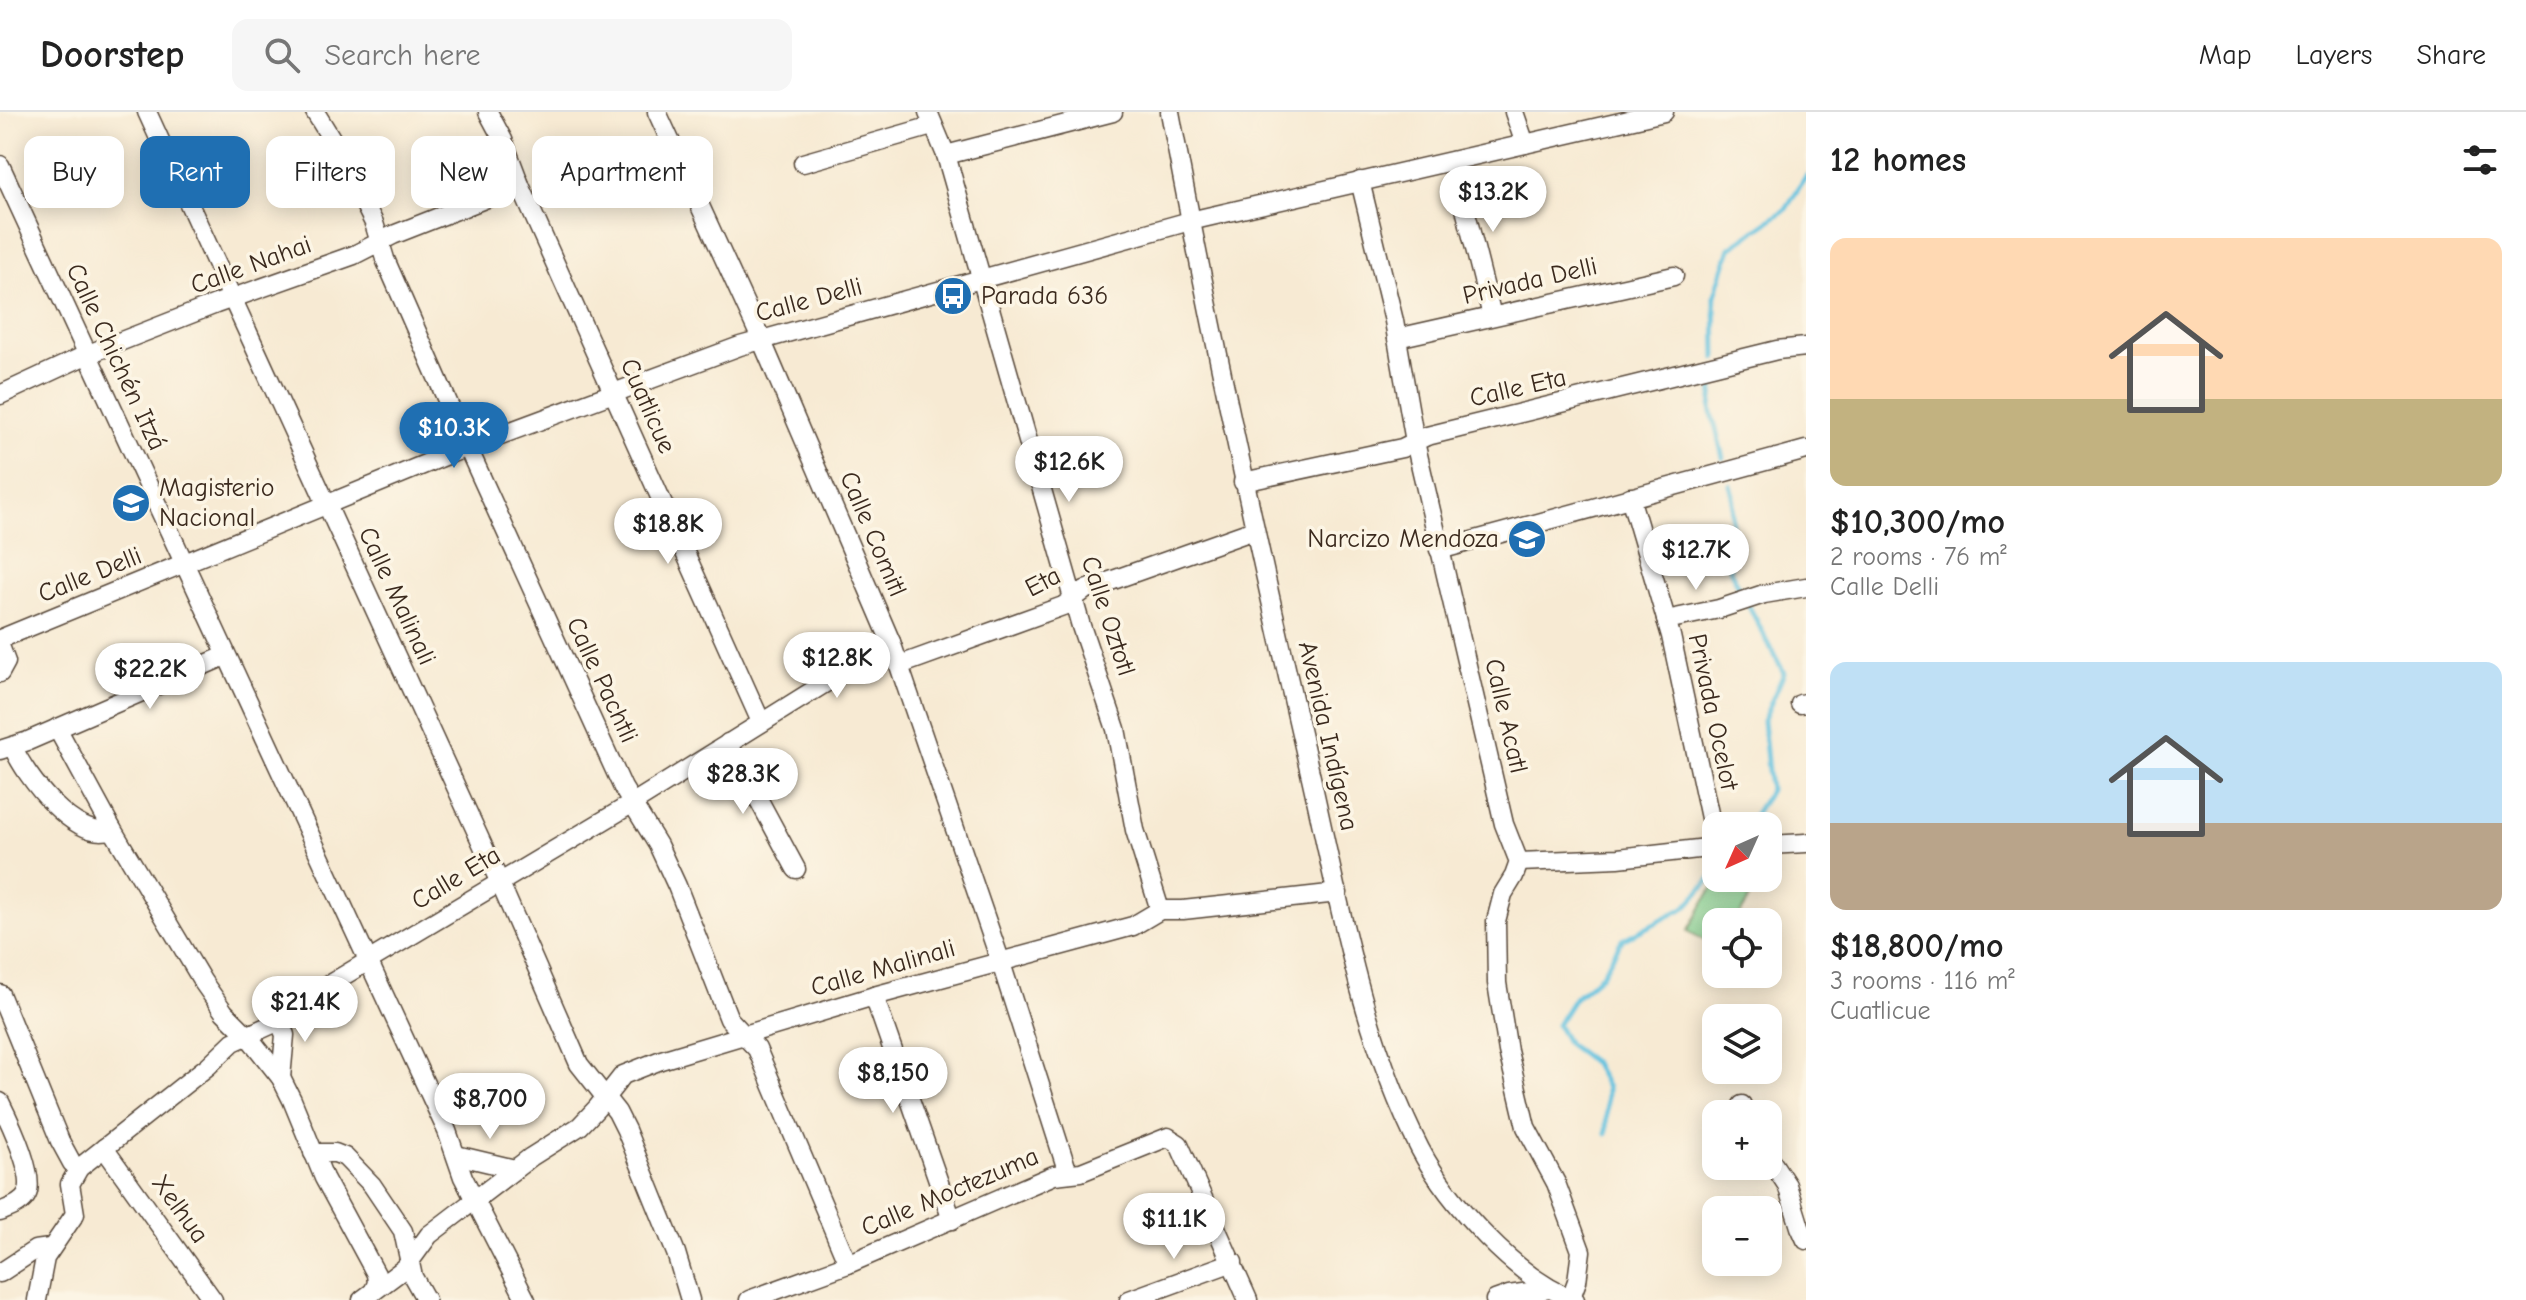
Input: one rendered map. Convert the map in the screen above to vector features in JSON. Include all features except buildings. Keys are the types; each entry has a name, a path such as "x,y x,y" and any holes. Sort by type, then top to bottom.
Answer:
{"street":[{"name":"Calle Malinali","path":"147,112 500,883 579,1064 626,1130 676,1253 690,1300"},
{"name":"Calle Pachtli","path":"315,112 352,176 374,223 468,448 623,788 658,845 677,886 729,1019 757,1049 848,1264"},
{"name":"Cuatlicue","path":"488,112 761,722"},
{"name":"Calle Comitl","path":"657,112 761,339 900,665 1068,1173"},
{"path":"946,155 1113,112"},
{"name":"Avenida Indígena","path":"1170,112 1243,482 1371,1022 1419,1147 1439,1181 1474,1225 1549,1289 1572,1300"},
{"path":"1514,112 1525,144"},
{"name":"Calle Delli","path":"0,639 468,448 761,339 1190,221 1664,112"},
{"path":"803,163 930,119"},
{"name":"Calle Oztotl","path":"930,119 946,155 1081,626 1116,729 1135,830 1160,910"},
{"path":"1453,161 1492,316"},
{"name":"Calle Chichén Itzá","path":"0,165 368,961 456,1155 463,1177 526,1300"},
{"name":"Calle Acatl","path":"1360,181 1397,338 1415,442 1439,550 1504,824 1519,862"},
{"name":"Calle Nahai","path":"0,395 86,355 354,255 520,185"},
{"name":"Privada Delli","path":"1397,338 1674,276"},
{"name":"Calle Eta","path":"1243,482 1402,448 1427,436 1777,350 1806,347"},
{"path":"1439,550 1806,450"},
{"name":"Privada Ocelot","path":"1630,497 1666,620 1708,812"},
{"name":"Eta","path":"900,665 1063,606 1085,590 1254,530"},
{"path":"1666,620 1806,587"},
{"name":"Calle Eta","path":"75,1176 104,1148 208,1066 233,1042 279,1020 308,997 633,803 891,642"},
{"path":"0,646 6,662 0,673"},
{"path":"112,829 93,831 71,819 7,748 225,656"},
{"path":"57,728 112,829 203,982 224,1012 281,1078 313,1153 372,1264 377,1283 368,1296"},
{"path":"728,743 796,869"},
{"path":"1782,844 1806,843"},
{"path":"1572,1300 1581,1251 1556,1183 1526,1127 1508,1051 1497,983 1495,937 1499,906 1519,862 1618,858 1702,849"},
{"path":"1160,910 1338,893"},
{"name":"Calle Malinali","path":"606,1098 627,1073 874,996 1133,926 1160,910"},
{"path":"0,994 75,1176 75,1214 50,1248 37,1290 37,1300"},
{"path":"874,996 952,1220"},
{"path":"279,1020 285,1035 281,1078"},
{"path":"368,1296 396,1276 429,1235 515,1169 580,1126 606,1098"},
{"path":"0,1102 18,1141 29,1189 24,1199 0,1212"},
{"name":"Calle Moctezuma","path":"749,1300 848,1264 1054,1175 1081,1172 1163,1138 1173,1138 1179,1144 1233,1262"},
{"name":"Xelhua","path":"104,1148 213,1300"},
{"path":"313,1153 335,1153 345,1157 372,1185 403,1231 413,1277 426,1300"},
{"path":"456,1155 515,1169"},
{"path":"1782,1177 1806,1240"},
{"path":"0,1273 35,1250 50,1248"},
{"path":"1129,1300 1233,1262 1248,1300"},
{"path":"1495,1300 1549,1289"}],"green space":[{"path":"1710,892 1742,892 1750,897 1744,908 1702,908 1702,939 1688,931"}],"waterway":[{"path":"1716,359 1715,295 1730,248 1786,209 1806,176"},
{"path":"1715,369 1711,408 1723,458"},
{"path":"1730,485 1733,495 1730,570 1784,673 1763,721 1770,790 1756,812"},
{"path":"1606,1134 1607,1088 1594,1063 1568,1044 1557,1025 1574,998 1602,975 1622,940 1686,907 1702,888"}],"place":[{"name":"Parada 636","path":"953,296"},
{"name":"Magisterio Nacional","path":"131,503"},
{"name":"Narcizo Mendoza","path":"1527,539"}]}
